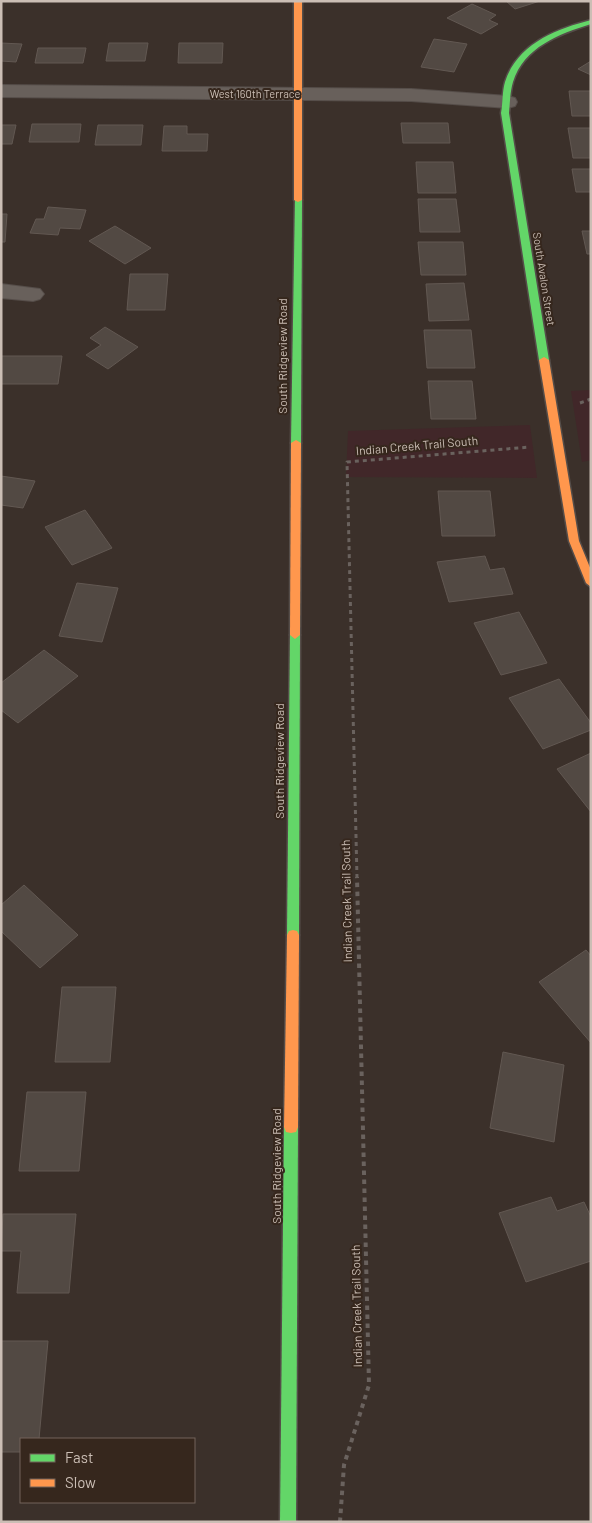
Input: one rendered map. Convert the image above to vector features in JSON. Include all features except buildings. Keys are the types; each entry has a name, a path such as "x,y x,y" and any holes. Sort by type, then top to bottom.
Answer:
{"main road":[{"name":"South Ridgeview Road","path":"288,1522 299,94 298,1"},
{"name":"South Avalon Street","path":"591,22 555,33 525,54 509,78 508,102 505,113 568,512 574,541 591,583"}],"street":[{"name":"West 160th Terrace","path":"1,91 411,95 508,102"},
{"path":"1,291 33,294"}],"path":[{"path":"575,406 591,399"},
{"name":"Indian Creek Trail South","path":"340,1522 344,1465 369,1385 347,462 533,446"}],"shaded area":[{"path":"591,390 591,460 582,462 571,391"},
{"path":"530,425 537,478 346,477 348,431"}],"traffic: fast":[{"path":"544,360 505,113 507,90 514,69 530,50 553,35 591,22"},
{"path":"296,443 298,200"},
{"path":"293,935 295,635"},
{"path":"288,1522 291,1127"}],"traffic: slow":[{"path":"298,1 298,200"},
{"path":"544,360 574,541 591,583"},
{"path":"295,635 296,443"},
{"path":"291,1127 293,935"}]}
